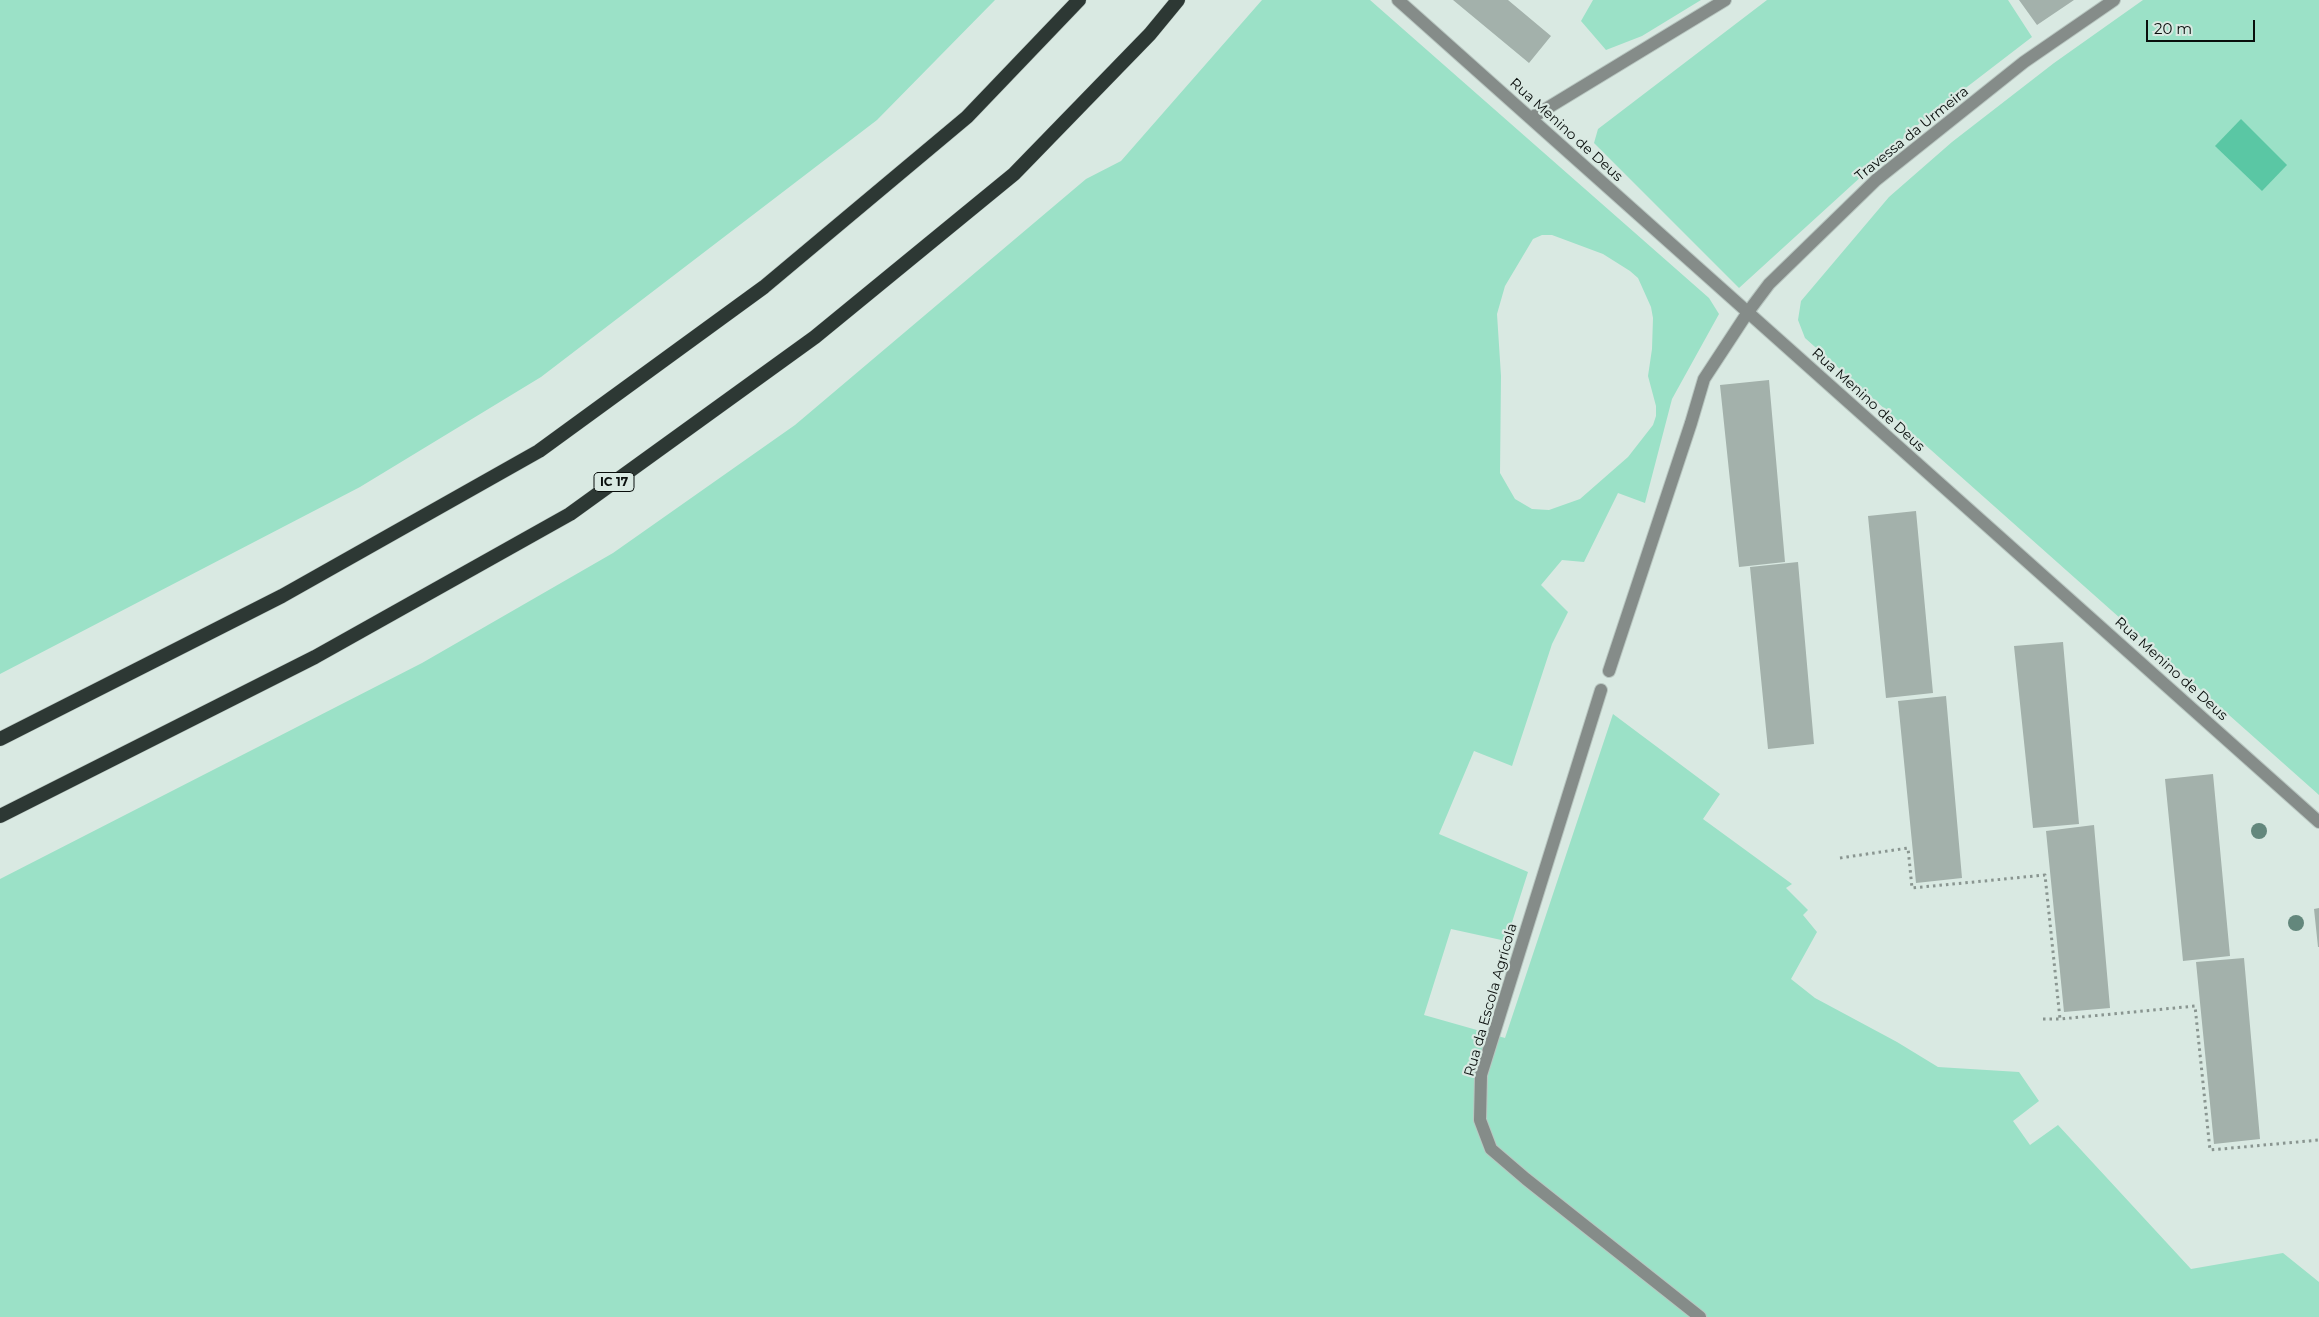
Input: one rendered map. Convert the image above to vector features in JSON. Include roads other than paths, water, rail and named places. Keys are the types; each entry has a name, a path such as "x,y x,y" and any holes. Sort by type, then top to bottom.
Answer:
{"highway":[{"path":"0,739 282,596 539,451 764,287 967,117 1079,0"},
{"name":"IC 17","path":"0,816 315,657 570,514 814,337 1014,174 1150,34 1178,0"}],"street":[{"name":"Rua Menino de Deus","path":"1398,0 2319,822"},
{"path":"1531,118 1725,0"},
{"name":"Travessa da Urmeira","path":"1609,671 1704,379 1748,312 1770,284 1876,180 2024,62 2114,0"},
{"name":"Rua da Escola Agrícola","path":"1601,690 1481,1076 1480,1120 1491,1148 1498,1155 1630,1263 1700,1317"}]}
